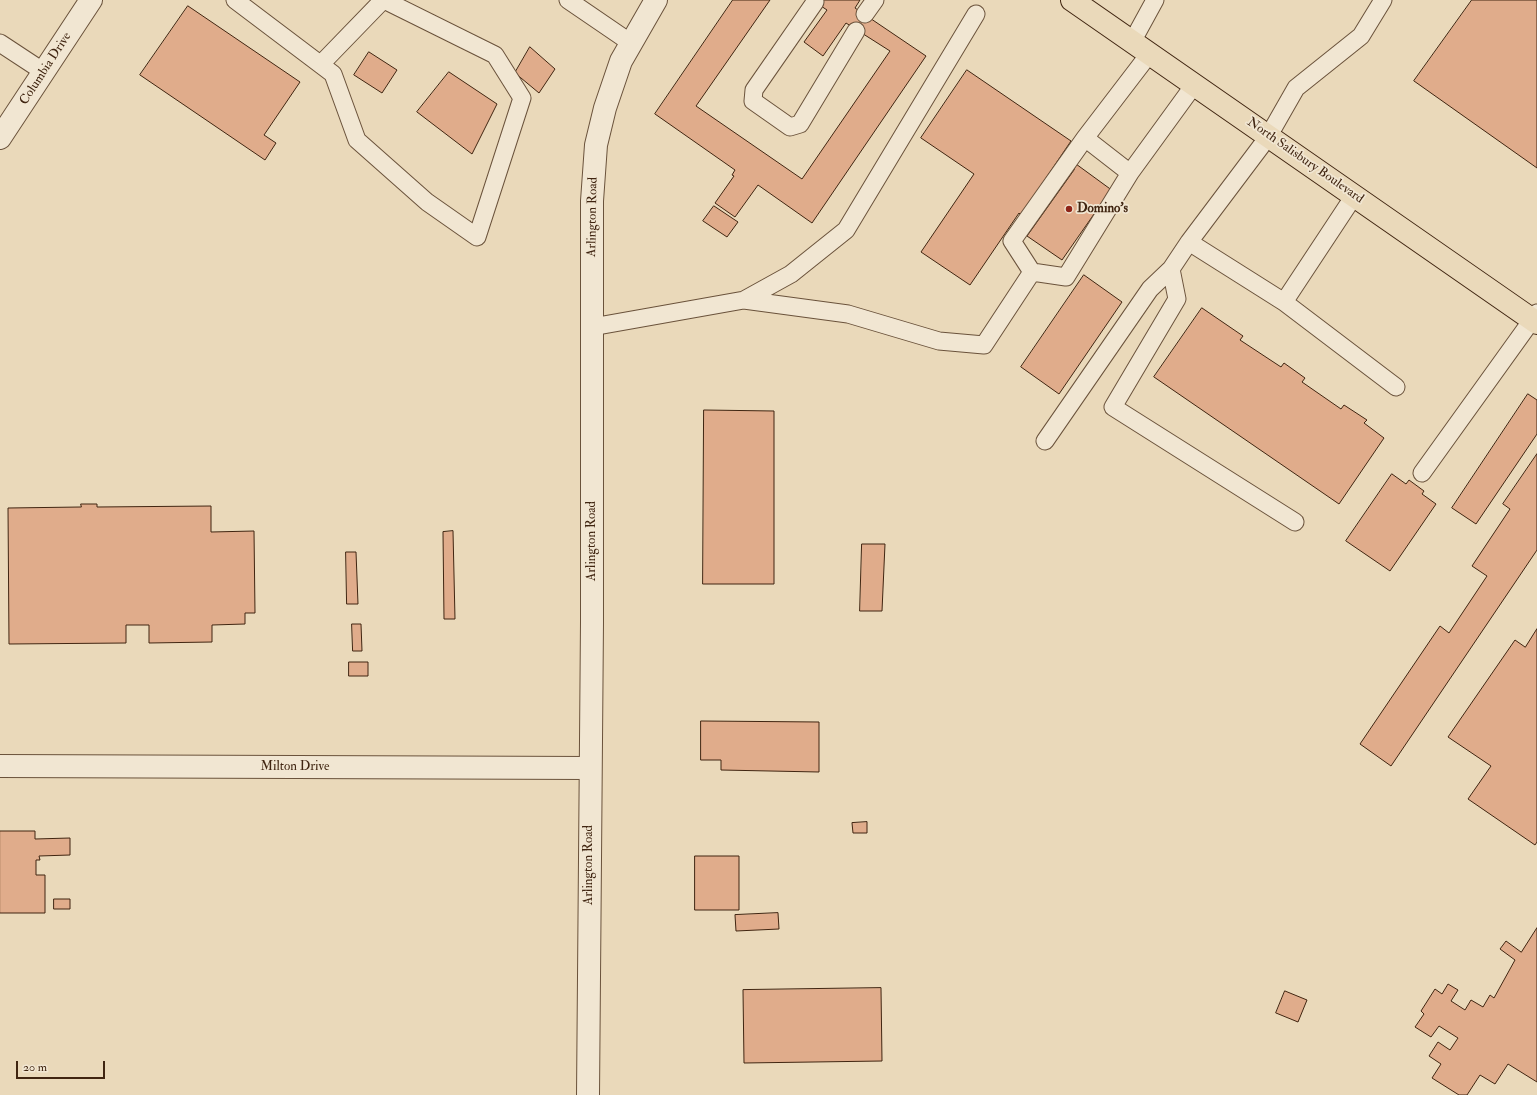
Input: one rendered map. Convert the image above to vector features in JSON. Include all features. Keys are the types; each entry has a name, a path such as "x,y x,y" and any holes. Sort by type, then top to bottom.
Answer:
{"main road":[{"name":"North Salisbury Boulevard","path":"1072,0 1354,196 1535,318"}],"street":[{"name":"Arlington Road","path":"588,1095 592,201 596,145 605,108 621,61 656,0"},
{"name":"Columbia Drive","path":"0,138 44,72 87,1"},
{"name":"Milton Drive","path":"0,766 590,768"}],"lane":[{"path":"235,0 333,74 357,140 427,202 477,237 522,98 495,55 383,0 321,64"},
{"path":"568,0 631,43"},
{"path":"1132,42 1155,0"},
{"path":"1044,441 1150,289 1171,269 1268,136 1296,88 1361,36 1383,0"},
{"path":"815,2 754,90 754,101 790,127 800,124 856,31"},
{"path":"744,300 791,274 846,230 976,14"},
{"path":"0,43 44,72"},
{"path":"1150,53 1085,138 1012,241 1032,272 1066,277 1130,172 1194,85"},
{"path":"1085,138 1130,172"},
{"path":"1284,302 1354,196"},
{"path":"1190,242 1284,302 1396,387"},
{"path":"1171,269 1177,299 1113,408 1295,522"},
{"path":"592,327 744,300 848,314 939,341 984,345 1032,272"},
{"path":"1422,473 1535,318"}],"building":[{"path":"733,0 770,0 696,106 802,179 890,51 846,23 823,56 804,42 827,10 812,0 860,0 855,8 926,56 812,223 758,185 735,217 715,203 734,176 732,175 735,170 655,114"},
{"path":"1472,0 1537,0 1537,168 1414,81"},
{"path":"188,6 300,82 264,135 276,143 265,160 140,75"},
{"path":"530,47 555,69 539,93 515,73"},
{"path":"369,52 397,70 382,93 354,75"},
{"path":"967,70 1071,141 1021,215 1019,213 970,285 921,252 974,174 921,138"},
{"path":"449,72 497,104 472,154 417,112"},
{"path":"1076,164 1113,191 1108,194 1062,260 1027,236 1074,170"},
{"path":"714,206 738,222 727,237 703,221"},
{"path":"1084,275 1122,302 1059,394 1021,367"},
{"path":"1202,308 1243,336 1240,340 1281,367 1284,363 1305,378 1302,382 1341,409 1344,405 1367,420 1364,423 1384,438 1339,504 1154,377"},
{"path":"1528,394 1537,400 1537,434 1476,524 1452,508"},
{"path":"704,410 774,411 774,584 703,584"},
{"path":"1537,454 1537,550 1391,766 1360,744 1440,626 1449,633 1487,576 1472,566 1510,509 1503,504"},
{"path":"1392,474 1406,484 1409,480 1424,491 1422,494 1436,504 1390,571 1346,541"},
{"path":"81,504 97,504 97,507 211,506 211,532 254,531 255,613 245,613 245,624 212,625 212,642 149,643 149,625 126,625 126,643 9,644 8,508 81,507"},
{"path":"453,531 455,619 444,619 443,532"},
{"path":"862,544 885,544 882,611 860,611"},
{"path":"346,552 356,552 358,604 347,604"},
{"path":"352,624 361,624 362,651 353,651"},
{"path":"1537,629 1537,842 1535,845 1468,799 1491,766 1448,737 1515,640 1525,647"},
{"path":"349,662 368,662 368,676 349,676"},
{"path":"701,721 819,722 819,772 721,770 721,760 701,760"},
{"path":"867,822 867,833 853,833 852,823"},
{"path":"0,831 35,831 35,839 70,838 70,855 39,856 40,860 36,860 36,875 45,875 45,913 0,913"},
{"path":"695,856 739,856 739,910 695,910"},
{"path":"54,899 70,899 70,909 54,909"},
{"path":"778,913 779,929 736,931 735,915"},
{"path":"1537,928 1537,1082 1508,1064 1495,1084 1480,1075 1467,1095 1459,1095 1432,1078 1441,1064 1429,1056 1438,1042 1450,1050 1458,1038 1439,1026 1431,1037 1415,1027 1424,1014 1421,1011 1435,989 1442,994 1448,984 1458,990 1451,1001 1465,1010 1471,1000 1483,1007 1490,995 1494,998 1515,960 1500,949 1506,941 1521,952"},
{"path":"881,988 882,1061 744,1063 743,990"},
{"path":"1285,991 1307,1000 1298,1022 1276,1013"}],"place":[{"name":"Domino's","path":"1069,209"}]}
